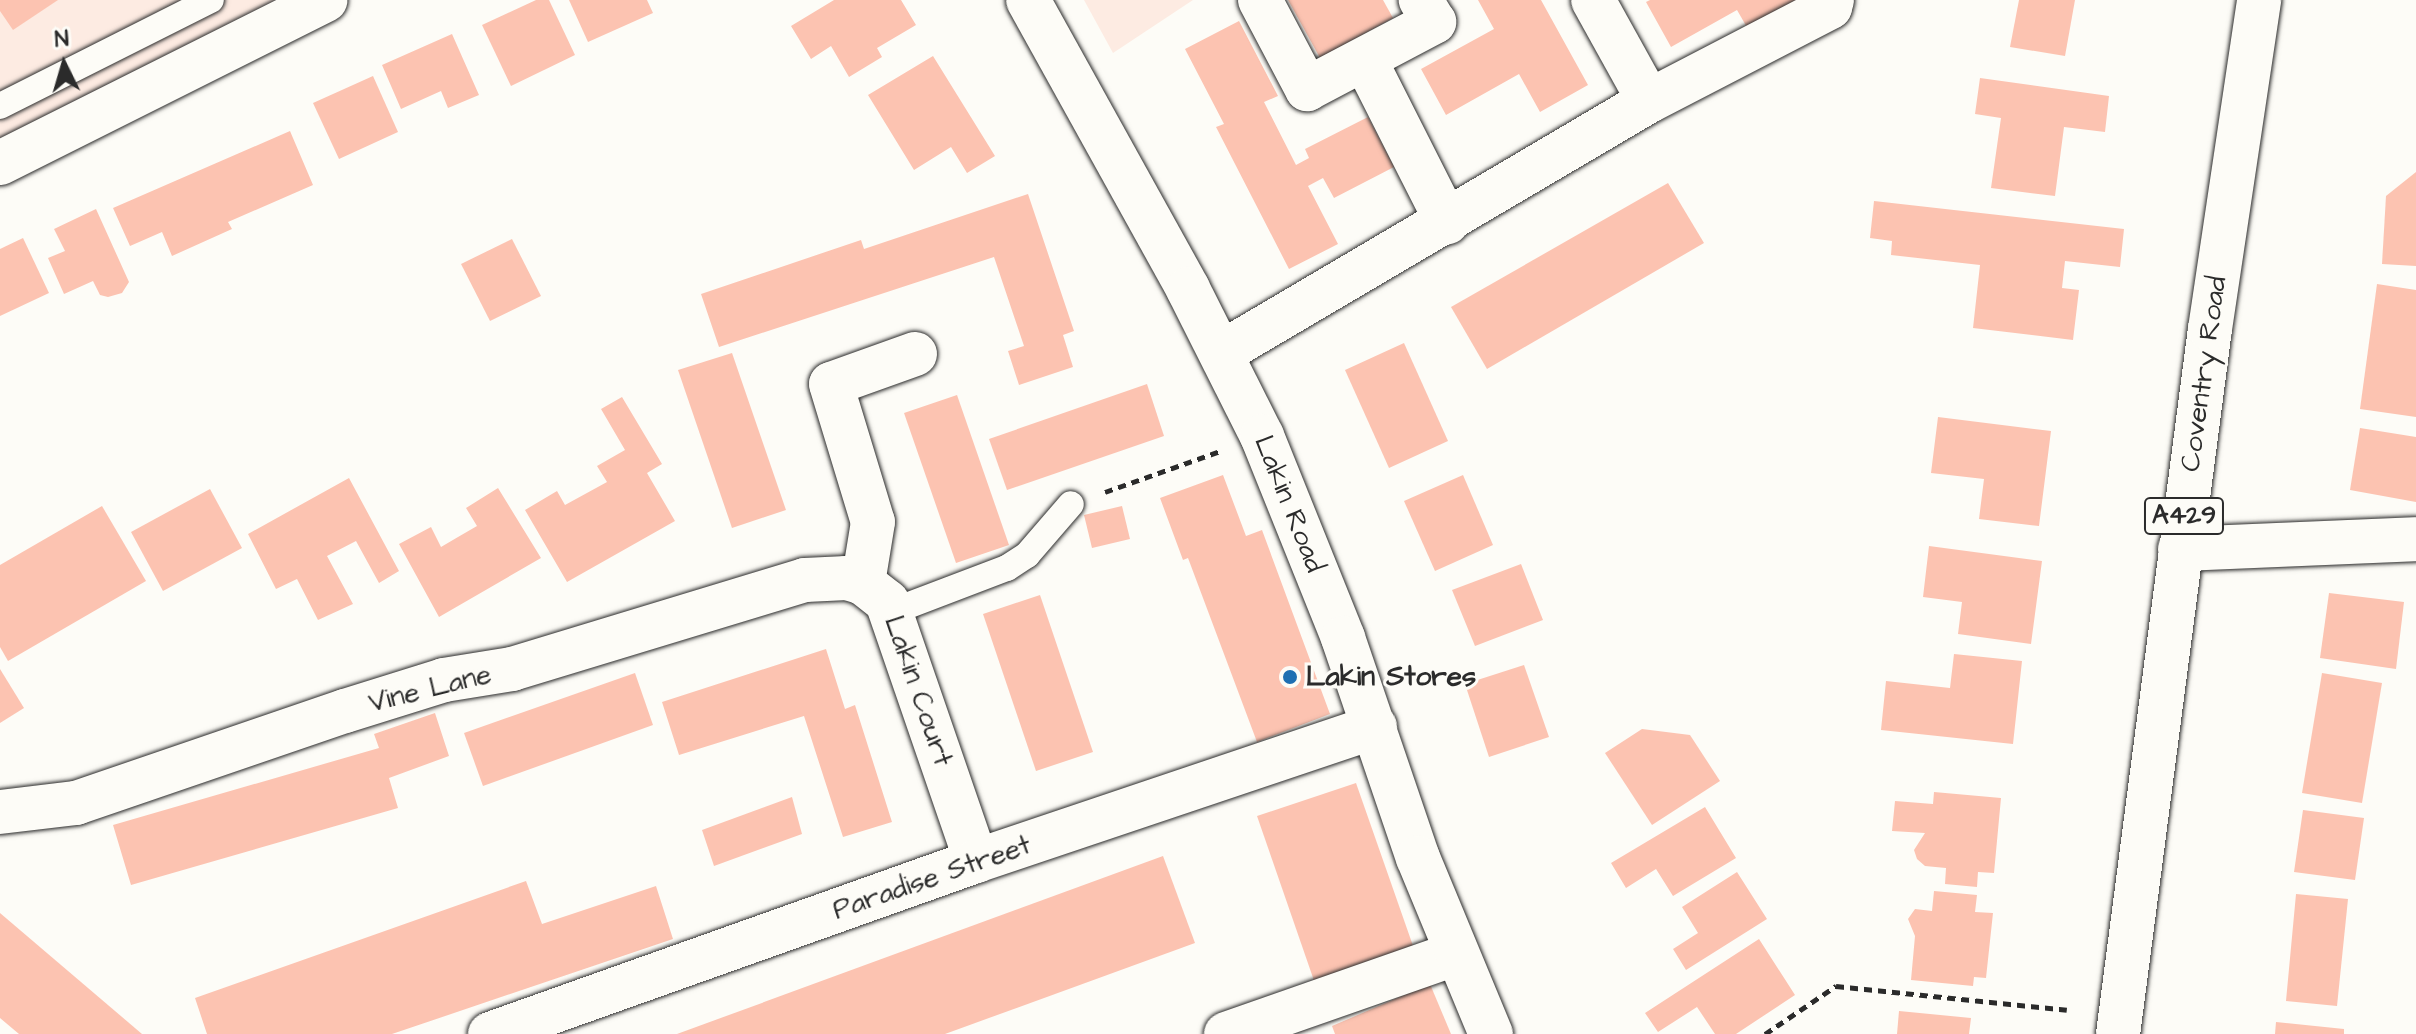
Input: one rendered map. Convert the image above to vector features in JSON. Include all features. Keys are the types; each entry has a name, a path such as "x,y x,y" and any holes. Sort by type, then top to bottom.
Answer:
{"street":[{"path":"0,163 326,0"},
{"name":"Lakin Road","path":"1028,0 1221,353 1262,436 1375,727 1455,954 1491,1034"},
{"path":"1260,0 1307,89 1434,22 1421,0"},
{"path":"1593,0 1649,101"},
{"path":"1221,353 1649,101 1830,7 1832,0"},
{"name":"Coventry Road","path":"2118,1034 2180,549 2259,0"},
{"path":"1365,60 1447,222"},
{"name":"Lakin Court","path":"915,354 831,384 873,522 877,598 976,861"},
{"path":"2180,549 2416,539"},
{"name":"Vine Lane","path":"0,812 76,803 359,706 444,680 512,669 805,580 847,578 877,598"},
{"name":"Paradise Street","path":"490,1034 976,861 1375,727"},
{"path":"1226,1034 1455,954"}],"lane":[{"path":"0,106 211,0"},
{"path":"877,598 1007,568 1027,555 1071,504"}],"path":[{"path":"1071,504 1262,436"},
{"path":"1765,1034 1836,986 2067,1010"}],"shaded area":[{"path":"0,0 288,0 0,142"},
{"path":"1084,0 1193,0 1113,53"}],"building":[{"path":"0,0 58,0 13,30 0,11"},
{"path":"536,0 549,0 575,55 511,86 482,25"},
{"path":"569,0 647,0 653,13 588,42"},
{"path":"834,0 901,0 916,25 877,48 882,57 849,77 831,46 811,59 791,26"},
{"path":"1288,0 1383,0 1393,18 1320,58"},
{"path":"1478,0 1541,0 1588,85 1540,112 1519,74 1446,115 1421,69 1494,29"},
{"path":"1801,0 1752,36 1737,10 1671,47 1646,2"},
{"path":"2019,0 2075,0 2065,56 2010,47"},
{"path":"1239,21 1278,96 1264,102 1296,165 1309,158 1305,149 1368,117 1394,167 1334,198 1323,178 1308,186 1338,244 1289,269 1216,127 1224,124 1185,49"},
{"path":"452,34 479,95 448,108 441,91 401,109 382,65"},
{"path":"933,56 995,156 967,173 951,147 914,170 868,95"},
{"path":"373,76 398,132 339,159 313,103"},
{"path":"1980,78 2109,96 2105,132 2064,127 2055,196 1991,188 2001,118 1975,114"},
{"path":"290,131 313,185 228,222 232,229 172,256 162,232 130,246 113,208"},
{"path":"2416,172 2416,266 2382,264 2386,196"},
{"path":"1668,183 1704,243 1487,369 1451,307"},
{"path":"1028,194 1074,331 1063,335 1073,367 1019,385 1008,351 1024,346 994,257 719,347 701,294 861,240 864,249"},
{"path":"1874,201 2124,229 2120,267 2065,261 2062,288 2079,290 2073,340 1973,328 1980,265 1891,255 1892,241 1870,238"},
{"path":"96,209 129,282 122,293 108,297 100,295 93,281 64,294 48,258 65,251 54,229"},
{"path":"23,238 49,293 0,316 0,249"},
{"path":"512,239 541,296 490,321 461,264"},
{"path":"2377,284 2416,290 2416,417 2360,409"},
{"path":"1404,343 1448,441 1389,468 1345,370"},
{"path":"732,353 786,510 732,528 678,370"},
{"path":"1147,384 1164,436 1007,490 989,439"},
{"path":"957,395 1009,545 956,563 904,413"},
{"path":"622,397 662,464 647,473 675,521 567,582 525,510 557,491 565,505 607,482 597,466 625,450 601,409"},
{"path":"1938,417 2051,431 2039,526 1979,519 1984,479 1931,473"},
{"path":"2360,428 2416,437 2416,502 2350,490"},
{"path":"1223,475 1246,536 1262,530 1330,714 1257,742 1188,558 1183,560 1160,498"},
{"path":"1463,475 1493,545 1435,571 1404,501"},
{"path":"349,478 399,571 379,583 356,541 327,556 353,604 318,620 297,579 276,589 248,534"},
{"path":"498,488 541,558 439,617 399,544 431,527 441,547 477,526 466,508"},
{"path":"210,489 242,548 163,591 131,532"},
{"path":"102,506 146,581 8,661 0,647 0,565"},
{"path":"1122,506 1130,539 1092,548 1084,515"},
{"path":"1929,546 2042,561 2031,644 1958,634 1962,602 1923,597"},
{"path":"1521,564 1543,620 1475,646 1452,590"},
{"path":"2329,593 2404,602 2396,669 2320,658"},
{"path":"1040,595 1093,752 1036,771 983,614"},
{"path":"826,649 845,709 855,705 892,822 843,837 804,716 679,755 662,702"},
{"path":"1954,654 2022,661 2013,744 1881,730 1886,681 1950,688"},
{"path":"1524,665 1549,737 1489,757 1465,684"},
{"path":"0,669 24,708 0,723"},
{"path":"635,673 653,725 483,786 464,733"},
{"path":"2322,673 2382,683 2362,803 2302,793"},
{"path":"435,713 449,756 389,778 398,808 131,885 113,825 379,748 374,734"},
{"path":"1642,729 1690,735 1720,781 1652,825 1605,753"},
{"path":"1356,783 1419,963 1320,998 1257,816"},
{"path":"1934,792 2001,798 1994,873 1978,872 1977,887 1945,884 1946,868 1925,866 1917,859 1914,850 1925,833 1892,831 1895,801 1933,804"},
{"path":"792,797 802,834 714,866 702,830"},
{"path":"1705,807 1736,858 1673,896 1656,869 1626,888 1611,863"},
{"path":"2303,810 2364,818 2355,880 2294,872"},
{"path":"1163,856 1195,943 945,1034 677,1034"},
{"path":"1737,872 1767,919 1686,970 1673,949 1698,933 1682,907"},
{"path":"526,881 542,924 656,886 673,939 392,1034 207,1034 195,998"},
{"path":"1934,891 1977,895 1975,912 1993,913 1986,978 1974,977 1973,986 1911,980 1915,936 1908,919 1915,909 1932,911"},
{"path":"2296,894 2348,899 2337,1006 2286,1001"},
{"path":"0,913 142,1034 19,1034 0,1018"},
{"path":"1759,939 1795,995 1736,1034 1715,1034 1697,1007 1658,1032 1645,1013"},
{"path":"1430,984 1451,1034 1335,1034 1332,1026"},
{"path":"1899,1011 1971,1018 1969,1034 1897,1034"},
{"path":"2276,1022 2344,1029 2344,1034 2275,1034"}],"place":[{"name":"Lakin Stores","path":"1290,677"}]}
